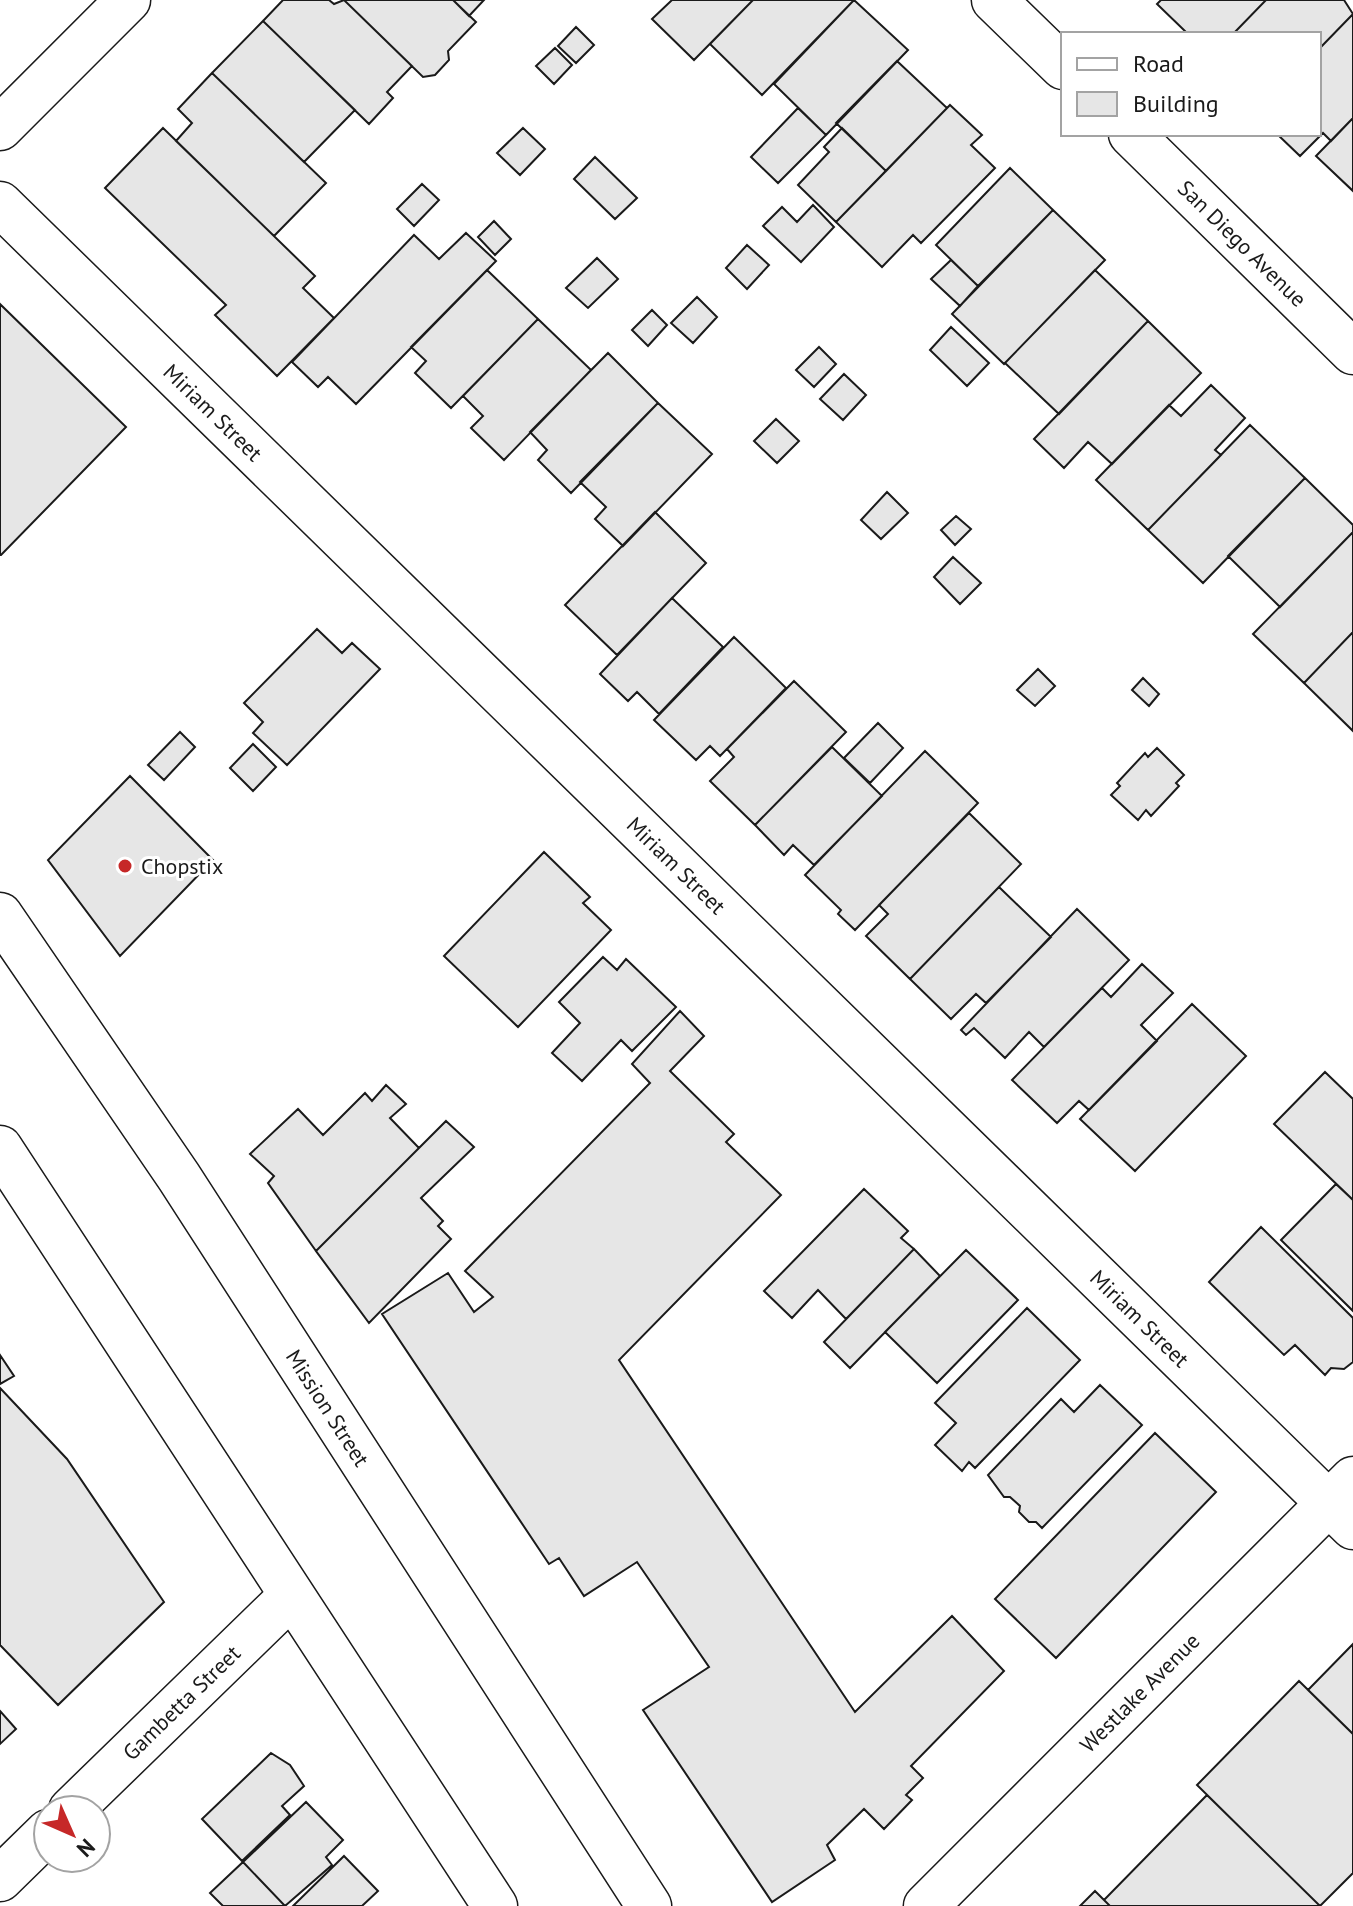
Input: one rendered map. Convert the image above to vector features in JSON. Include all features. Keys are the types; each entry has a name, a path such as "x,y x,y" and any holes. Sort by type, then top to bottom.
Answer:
{"street":[{"path":"0,128 128,0"},
{"path":"994,0 1061,65"},
{"name":"San Diego Avenue","path":"1133,136 1353,352"},
{"name":"Miriam Street","path":"0,204 1345,1503"},
{"name":"Mission Street","path":"0,915 179,1177 649,1906"},
{"path":"0,1148 495,1906"},
{"name":"Westlake Avenue","path":"926,1906 1345,1503"},
{"name":"Gambetta Street","path":"87,1794 291,1596"},
{"path":"0,1879 32,1848"}],"building":[{"path":"283,0 329,0 334,4 344,0 412,66 387,92 393,98 369,124 263,21"},
{"path":"344,0 453,0 476,22 448,51 449,60 435,75 423,77"},
{"path":"453,0 484,0 469,16"},
{"path":"672,0 753,0 694,60 652,19"},
{"path":"753,0 854,0 762,95 710,44"},
{"path":"854,0 908,50 826,135 774,84"},
{"path":"1161,0 1266,0 1235,32 1186,32 1157,4"},
{"path":"1266,0 1344,0 1353,14 1321,47 1321,32 1235,32"},
{"path":"1353,14 1353,118 1331,141 1323,133 1321,135 1321,47"},
{"path":"263,21 355,110 304,162 212,73"},
{"path":"576,27 594,45 576,63 558,46"},
{"path":"555,48 572,65 554,84 536,66"},
{"path":"897,61 947,108 886,171 836,123"},
{"path":"212,73 326,183 274,236 176,141 192,123 178,109"},
{"path":"950,105 982,135 971,145 995,168 921,243 913,235 882,267 836,222"},
{"path":"798,108 826,135 778,183 751,157"},
{"path":"1353,118 1353,191 1316,156"},
{"path":"163,128 315,276 303,288 334,318 277,376 215,315 226,305 105,188"},
{"path":"523,128 545,149 520,175 497,153"},
{"path":"842,128 886,171 836,222 798,185 829,152 824,147"},
{"path":"1279,136 1320,136 1300,156"},
{"path":"595,157 637,198 615,219 574,179"},
{"path":"1010,168 1053,210 978,286 936,245"},
{"path":"422,184 439,200 414,226 397,209"},
{"path":"813,205 834,227 801,262 763,226 782,207 797,222"},
{"path":"1053,210 1105,260 1004,364 952,314"},
{"path":"494,221 511,239 495,255 478,237"},
{"path":"466,233 496,261 356,404 328,377 318,387 292,362 414,235 439,259"},
{"path":"747,245 769,265 747,289 726,268"},
{"path":"597,258 618,279 588,308 566,288"},
{"path":"951,260 978,286 960,306 931,279"},
{"path":"487,270 538,319 451,408 415,373 426,361 411,347"},
{"path":"1095,270 1148,321 1059,414 1005,363"},
{"path":"697,297 717,317 693,343 671,323"},
{"path":"0,304 126,427 1,555 0,555"},
{"path":"652,310 667,325 648,346 632,330"},
{"path":"538,319 591,370 504,460 471,428 483,416 463,396"},
{"path":"1148,321 1201,373 1112,464 1088,442 1064,468 1034,439"},
{"path":"951,327 989,363 967,386 930,350"},
{"path":"819,347 836,364 814,387 796,370"},
{"path":"608,353 658,403 571,493 538,460 547,450 530,432"},
{"path":"844,374 866,395 843,420 820,399"},
{"path":"1211,385 1245,418 1215,450 1221,455 1148,530 1096,480 1169,405 1181,416"},
{"path":"658,403 712,454 623,546 595,519 606,507 580,482"},
{"path":"776,419 799,441 777,463 754,441"},
{"path":"1250,425 1305,478 1203,583 1148,530"},
{"path":"1305,478 1353,525 1353,532 1280,607 1228,556"},
{"path":"887,492 908,513 881,539 861,520"},
{"path":"655,512 706,563 617,655 565,605"},
{"path":"956,516 971,529 955,545 941,530"},
{"path":"1353,532 1353,632 1304,683 1253,634"},
{"path":"953,557 981,583 960,604 934,577"},
{"path":"672,598 723,647 659,714 637,692 628,701 600,674"},
{"path":"317,629 342,653 352,643 380,669 287,765 253,733 263,722 244,703"},
{"path":"1353,632 1353,731 1304,683"},
{"path":"734,637 786,688 720,756 710,746 696,760 654,720"},
{"path":"1038,669 1055,686 1035,706 1017,690"},
{"path":"1143,678 1159,694 1149,706 1132,690"},
{"path":"794,681 846,732 755,825 710,781 734,757 727,749"},
{"path":"878,723 903,748 870,783 844,758"},
{"path":"180,732 195,747 164,780 148,765"},
{"path":"253,744 276,767 253,791 230,768"},
{"path":"832,747 882,796 814,865 793,845 784,855 755,825"},
{"path":"1157,748 1184,775 1176,783 1179,786 1151,816 1146,810 1138,820 1111,795 1120,786 1117,783 1145,753 1148,757"},
{"path":"925,751 978,803 855,930 838,914 841,910 805,875"},
{"path":"130,776 213,860 120,956 48,860"},
{"path":"969,813 1021,864 910,979 866,936 888,914 879,905"},
{"path":"544,852 590,897 583,903 611,930 518,1027 444,956"},
{"path":"999,887 1051,937 986,1003 976,994 951,1019 910,979"},
{"path":"1077,909 1129,960 1044,1047 1029,1032 1005,1058 974,1028 966,1035 961,1030"},
{"path":"603,957 617,970 626,959 676,1007 632,1051 621,1040 582,1081 552,1053 580,1023 559,1002"},
{"path":"1142,964 1173,993 1141,1025 1157,1041 1089,1110 1079,1101 1057,1123 1012,1080 1102,988 1111,997"},
{"path":"1192,1004 1246,1056 1135,1171 1080,1119"},
{"path":"680,1011 704,1036 670,1071 734,1134 726,1142 781,1195 619,1360 855,1712 952,1616 1004,1671 911,1766 923,1778 906,1795 912,1800 884,1829 864,1809 827,1845 835,1860 772,1902 643,1710 709,1667 637,1562 584,1596 559,1558 549,1564 382,1314 448,1273 474,1312 493,1297 465,1271 650,1083 632,1064"},
{"path":"1325,1072 1353,1099 1353,1200 1274,1124"},
{"path":"386,1085 406,1104 390,1118 419,1148 316,1251 268,1183 274,1176 250,1154 298,1109 323,1135 365,1093 372,1101"},
{"path":"446,1121 474,1147 421,1198 443,1221 438,1226 451,1239 369,1323 316,1251"},
{"path":"1336,1184 1353,1200 1353,1311 1281,1240"},
{"path":"864,1189 908,1231 901,1238 914,1249 846,1319 818,1290 792,1318 764,1291"},
{"path":"1261,1227 1353,1318 1353,1362 1344,1369 1331,1368 1325,1375 1295,1345 1284,1355 1209,1282"},
{"path":"914,1249 940,1276 850,1368 824,1342"},
{"path":"966,1250 1018,1300 937,1383 885,1332"},
{"path":"1027,1308 1080,1360 975,1468 969,1462 962,1471 935,1445 956,1423 935,1403"},
{"path":"0,1355 14,1376 0,1384"},
{"path":"1100,1385 1142,1425 1042,1528 1036,1522 1029,1522 1019,1512 1020,1506 1010,1497 1004,1497 988,1475 1061,1399 1074,1412"},
{"path":"0,1388 67,1459 164,1602 58,1705 0,1645"},
{"path":"1155,1433 1216,1492 1056,1658 995,1599"},
{"path":"1353,1644 1353,1734 1308,1690"},
{"path":"1299,1681 1353,1734 1353,1873 1320,1906 1197,1785"},
{"path":"0,1711 16,1729 0,1744"},
{"path":"271,1753 290,1765 304,1786 282,1806 290,1815 242,1861 202,1819"},
{"path":"1207,1795 1320,1906 1110,1906 1104,1900"},
{"path":"306,1802 343,1840 326,1857 332,1865 285,1906 243,1862"},
{"path":"344,1856 378,1891 362,1906 293,1906"},
{"path":"243,1862 285,1906 223,1906 210,1893"},
{"path":"1095,1891 1110,1906 1080,1906"}],"place":[{"name":"Chopstix","path":"125,866"}]}
